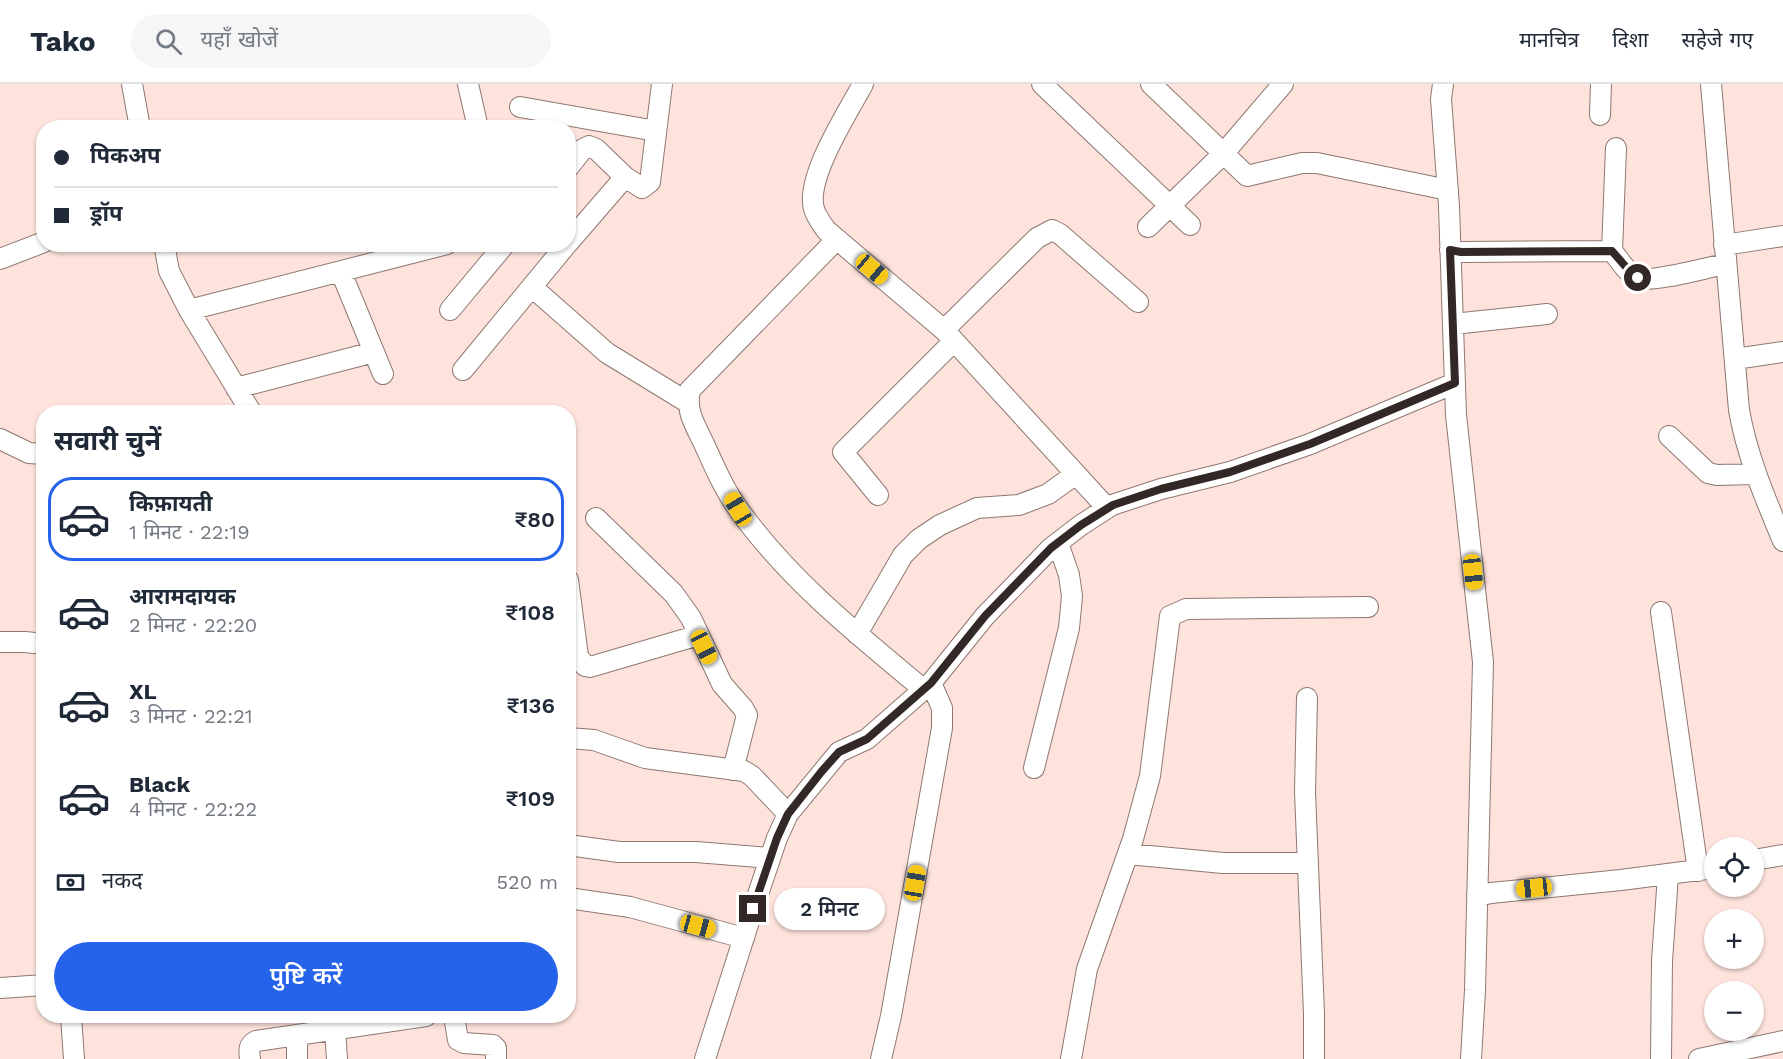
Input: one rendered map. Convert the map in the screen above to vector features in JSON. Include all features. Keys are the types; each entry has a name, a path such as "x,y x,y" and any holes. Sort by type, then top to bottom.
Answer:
{"street":[{"path":"132,84 139,120"},
{"path":"468,84 476,120"},
{"path":"576,158 583,149 589,146 596,149 625,177 642,188 650,182 662,84"},
{"path":"863,84 820,166 814,184 814,210 826,230 949,335 1107,508"},
{"path":"1042,84 1190,225"},
{"path":"1151,84 1247,176 1302,163 1317,163 1448,190"},
{"path":"1148,227 1223,154 1283,84"},
{"path":"1443,84 1441,99 1448,190 1456,415 1483,662 1471,1059"},
{"path":"1600,115 1601,84"},
{"path":"1711,84 1734,359 1743,434 1755,474 1783,541"},
{"path":"520,107 656,131"},
{"path":"1616,148 1612,251 1638,278 1651,279 1783,236"},
{"path":"576,235 625,177"},
{"path":"878,495 843,452 1037,238 1052,230 1060,234 1138,302"},
{"path":"837,239 690,390 687,402 716,472 738,509 769,549 856,634 927,686 942,708 942,728 891,1016 881,1059"},
{"path":"0,259 36,245"},
{"path":"1450,250 1461,252 1612,251"},
{"path":"165,252 169,271 189,310 247,405"},
{"path":"189,310 417,252"},
{"path":"450,310 498,252"},
{"path":"463,370 561,252"},
{"path":"341,272 383,374"},
{"path":"531,287 607,353 687,402"},
{"path":"1453,324 1547,314"},
{"path":"236,388 374,352"},
{"path":"1734,359 1783,352"},
{"path":"705,1059 770,858 788,814 839,752 867,739 927,686 985,616 1058,543 1107,508 1161,489 1230,472 1300,447 1455,383"},
{"path":"1669,436 1708,473 1717,475 1755,474"},
{"path":"0,439 29,453 36,453"},
{"path":"856,634 903,555 919,539 950,519 977,508 1019,504 1048,494 1076,474"},
{"path":"596,518 674,594 691,618 722,684 747,715 733,770"},
{"path":"1034,768 1069,628 1072,596 1069,575 1058,543"},
{"path":"1071,1059 1087,969 1128,854 1150,776 1170,616 1186,609 1368,607"},
{"path":"1661,612 1704,859"},
{"path":"576,641 578,656 585,666 590,667 699,635"},
{"path":"0,642 36,643"},
{"path":"1307,698 1305,792 1314,1059"},
{"path":"576,739 594,741 645,758 744,771 752,776 788,814"},
{"path":"576,846 619,852 696,852 770,858"},
{"path":"1128,854 1223,863 1308,863"},
{"path":"1764,858 1783,855"},
{"path":"1477,896 1491,892 1704,870"},
{"path":"1662,1059 1662,961 1668,875"},
{"path":"576,899 630,907 744,938"},
{"path":"0,988 36,986"},
{"path":"71,1023 74,1059"},
{"path":"250,1059 249,1048 252,1043 377,1023"},
{"path":"455,1023 458,1040 493,1045 496,1048 496,1059"},
{"path":"335,1029 337,1059"},
{"path":"297,1035 297,1059"},
{"path":"1699,1059 1783,1041"}],"route":[{"path":"753,909 777,838 788,814 822,771 839,752 867,739 931,683 985,616 1051,548 1081,525 1113,505 1161,489 1230,472 1310,444 1455,383 1450,250 1461,252 1612,251 1638,278"}]}
